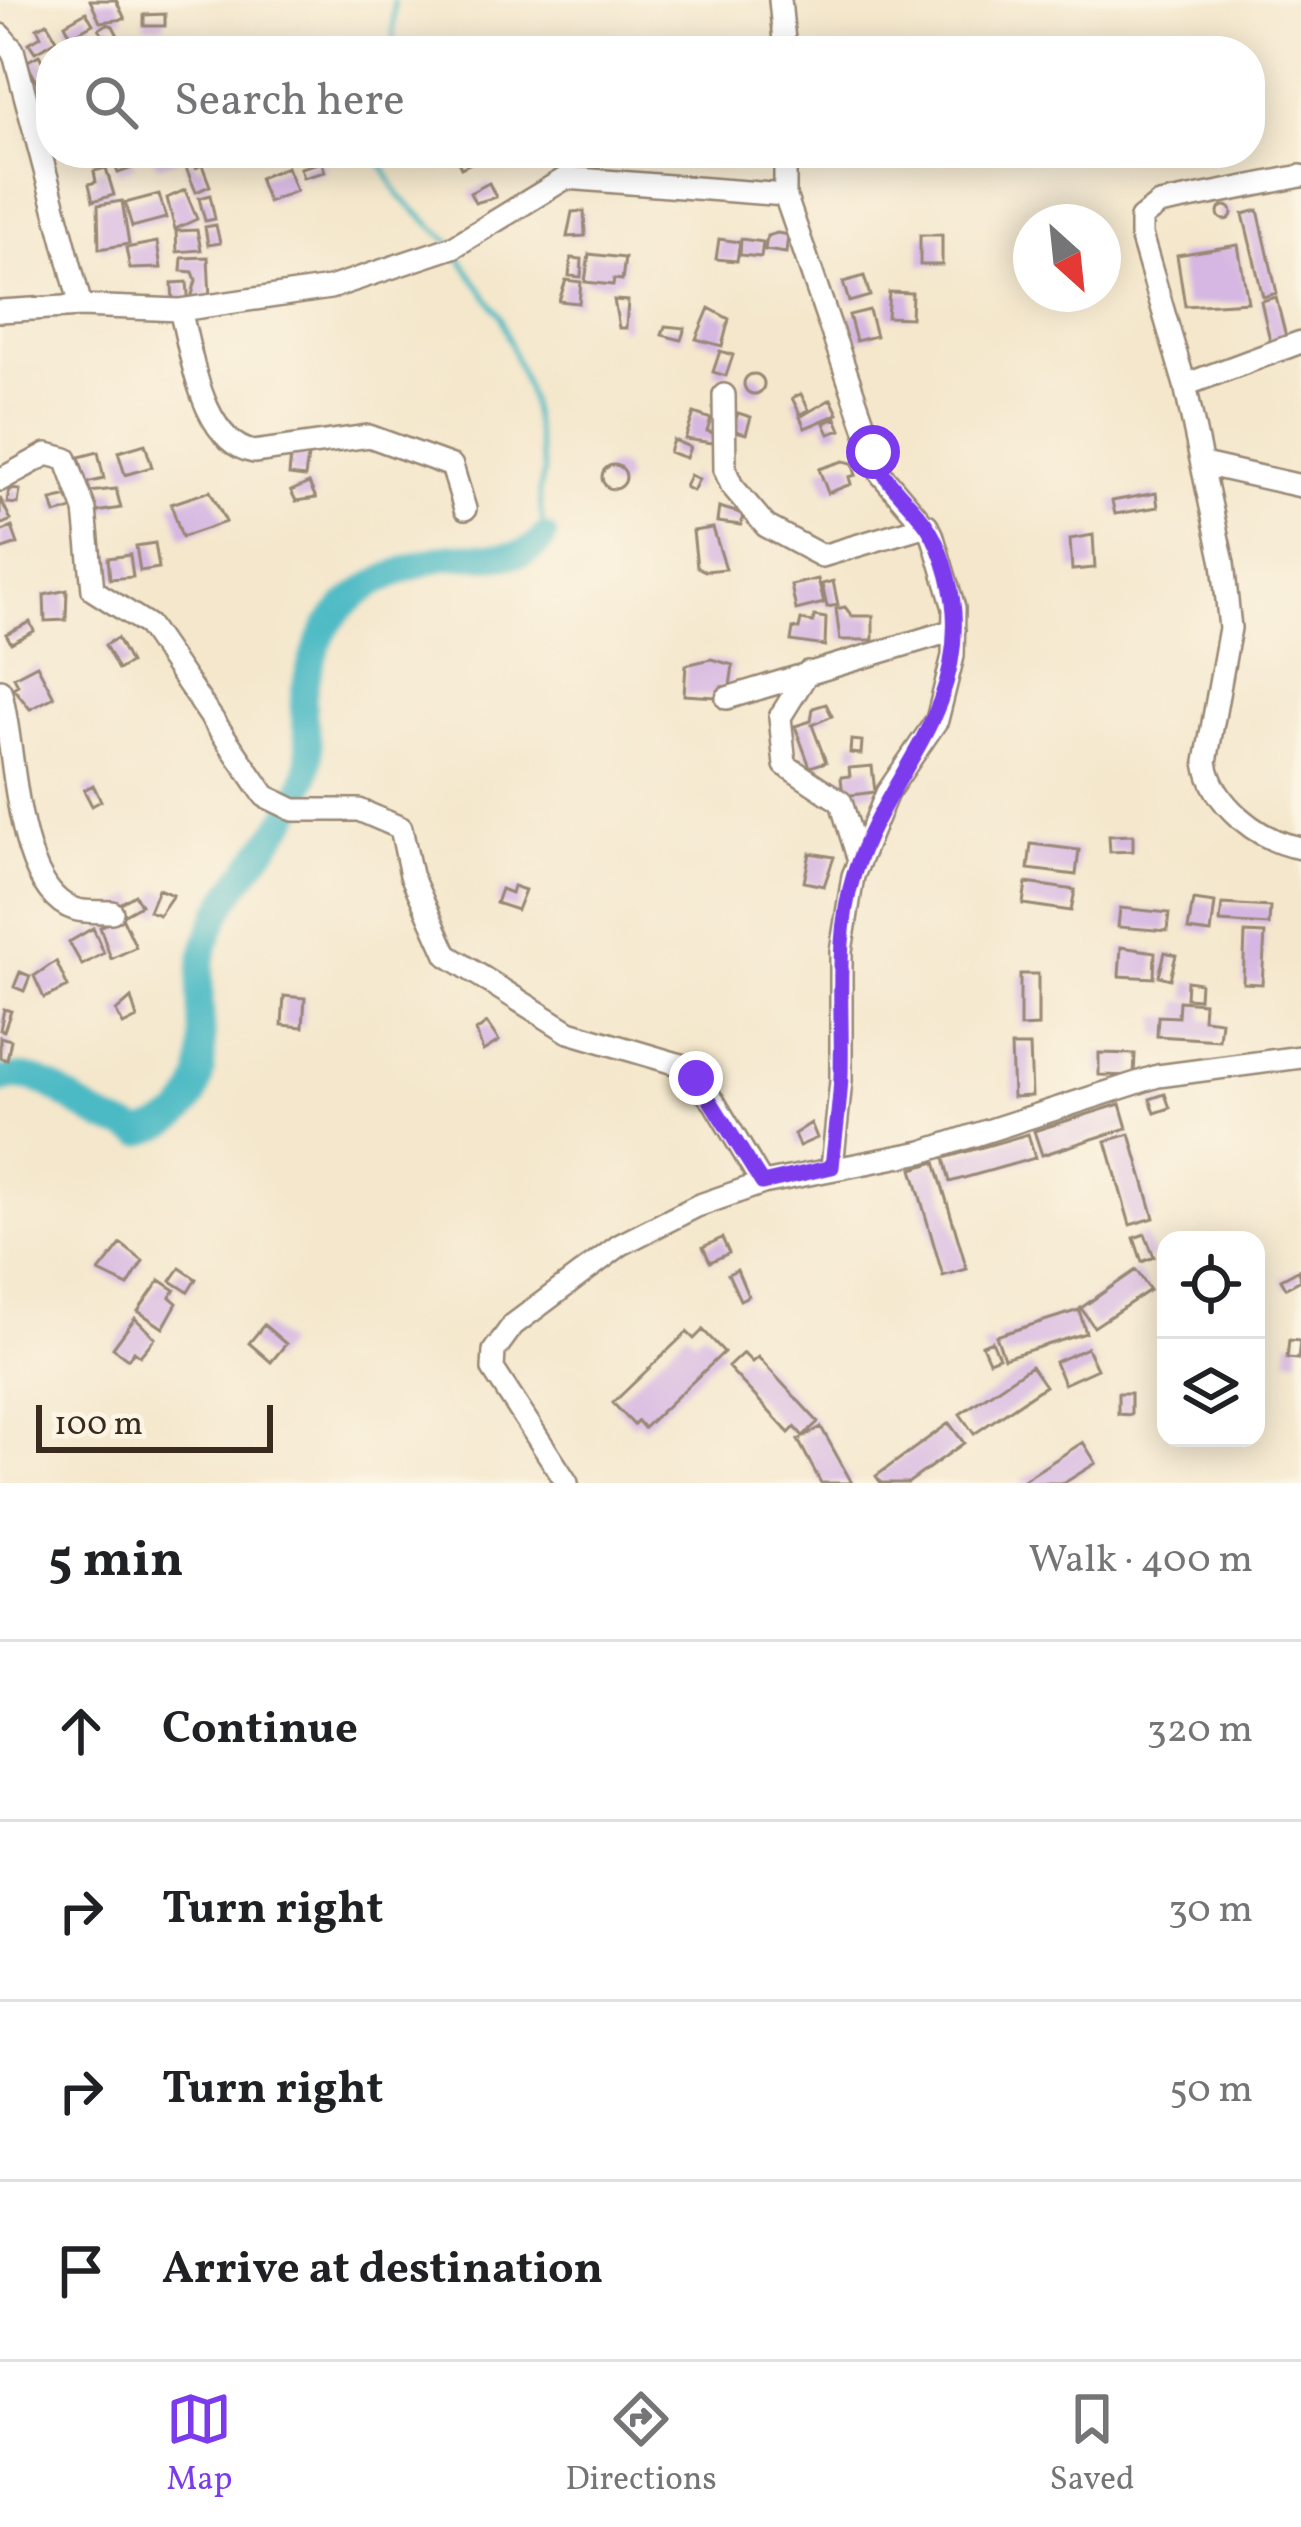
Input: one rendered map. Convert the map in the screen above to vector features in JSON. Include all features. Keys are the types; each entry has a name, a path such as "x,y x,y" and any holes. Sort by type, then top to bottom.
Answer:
{"street":[{"path":"780,0 784,36"},
{"path":"0,35 13,50 36,137"},
{"path":"44,168 81,306"},
{"path":"785,168 784,194 881,474 927,525 954,608 949,680 937,719 887,793 860,861 841,950 841,1081 832,1167"},
{"path":"1301,176 1159,204 1141,218 1141,236 1185,386 1223,563 1230,628 1206,762 1208,778 1234,814 1301,848"},
{"path":"0,311 81,306 180,310 330,288 453,247 566,178 784,194"},
{"path":"180,310 212,415 237,447 267,450 341,436 392,442 452,466 465,509"},
{"path":"1185,386 1301,342"},
{"path":"724,395 725,470 766,526 822,556 927,525"},
{"path":"0,480 47,454 66,460 85,511 93,590 148,625 266,796 294,810 359,810 401,828 411,875 447,955 569,1032 681,1065 714,1102 762,1183"},
{"path":"1203,464 1301,486"},
{"path":"727,698 954,630"},
{"path":"808,672 780,717 785,765 841,802 860,861"},
{"path":"0,690 27,841 38,870 56,897 74,909 112,912"},
{"path":"567,1483 493,1369 494,1351 512,1324 620,1245 697,1206 762,1183 922,1152 1158,1076 1301,1057"}],"building":[{"path":"90,0 116,0 125,19 100,22"},
{"path":"86,12 93,24 71,36 65,24"},
{"path":"165,14 165,26 144,26 144,15"},
{"path":"47,23 55,36 41,36 37,28"},
{"path":"113,26 118,36 103,36 99,29"},
{"path":"36,57 36,80 26,62"},
{"path":"106,168 114,195 93,201 89,184 96,182 94,171"},
{"path":"186,168 203,168 210,186 196,192"},
{"path":"287,168 296,191 268,202 259,178"},
{"path":"300,168 324,168 325,172 303,178"},
{"path":"489,183 496,197 475,203 470,193"},
{"path":"185,190 197,219 175,229 167,198"},
{"path":"159,194 166,218 132,227 125,203"},
{"path":"210,195 215,219 205,221 199,198"},
{"path":"122,201 129,244 99,249 98,205"},
{"path":"1225,206 1232,213 1225,220 1218,213"},
{"path":"1258,210 1277,293 1263,297 1243,214"},
{"path":"584,211 585,236 567,237 572,212"},
{"path":"216,225 220,243 208,245 205,227"},
{"path":"197,230 201,250 177,252 176,231"},
{"path":"788,235 786,253 765,250 767,236"},
{"path":"920,235 942,235 942,265 920,265"},
{"path":"719,239 740,242 737,261 716,259"},
{"path":"741,239 763,242 761,257 740,255"},
{"path":"157,242 161,268 130,269 126,248"},
{"path":"1238,245 1248,302 1185,306 1177,255"},
{"path":"589,254 625,258 622,280 614,279 613,285 585,282"},
{"path":"208,257 210,298 191,299 196,280 193,272 181,271 182,258"},
{"path":"571,258 582,259 581,277 569,276"},
{"path":"864,276 870,296 849,302 843,282"},
{"path":"566,280 581,282 579,303 559,301"},
{"path":"187,282 189,307 173,305 172,283"},
{"path":"889,292 912,293 911,318 887,317"},
{"path":"1276,297 1287,341 1271,345 1261,301"},
{"path":"614,300 628,301 626,328 619,328"},
{"path":"709,308 729,319 722,346 696,339"},
{"path":"869,310 876,336 856,341 849,315"},
{"path":"665,326 685,328 681,340 662,335"},
{"path":"720,351 733,355 726,376 713,372"},
{"path":"754,374 764,384 754,394 744,384"},
{"path":"801,394 809,410 800,414 792,398"},
{"path":"831,399 838,414 805,428 800,417"},
{"path":"694,413 711,419 707,431 716,434 713,443 685,439"},
{"path":"738,413 751,417 746,434 732,430"},
{"path":"836,418 841,430 829,434 824,423"},
{"path":"673,440 690,447 686,458 669,452"},
{"path":"145,444 152,467 125,475 118,452"},
{"path":"98,452 104,479 86,483 79,457"},
{"path":"291,454 308,456 305,477 289,475"},
{"path":"852,463 856,475 849,477 851,484 828,493 819,469"},
{"path":"614,465 623,468 623,486 614,489 605,486 602,477 605,468"},
{"path":"690,475 699,479 693,491 685,487"},
{"path":"309,483 316,498 296,501 291,491"},
{"path":"9,489 20,490 18,504 7,503"},
{"path":"116,489 121,508 96,512 89,492"},
{"path":"210,491 226,522 182,537 171,504"},
{"path":"1156,493 1158,507 1115,514 1112,501"},
{"path":"69,496 73,509 55,514 51,500"},
{"path":"0,498 11,520 0,525"},
{"path":"719,507 743,514 741,525 717,522"},
{"path":"12,527 18,544 0,550 0,532"},
{"path":"713,528 726,569 705,571 697,567 693,531"},
{"path":"1093,535 1095,568 1072,570 1070,539"},
{"path":"155,543 159,568 140,571 136,546"},
{"path":"130,555 133,577 110,579 108,558"},
{"path":"818,579 824,603 796,610 791,585"},
{"path":"833,581 838,605 827,607 822,584"},
{"path":"67,590 66,620 45,621 44,595"},
{"path":"845,607 852,616 873,616 873,640 840,640 836,609"},
{"path":"814,616 826,618 825,646 791,641 793,628 799,629 801,620 813,622"},
{"path":"30,622 34,631 11,643 6,634"},
{"path":"117,638 130,663 118,670 105,645"},
{"path":"711,659 733,665 730,686 721,687 716,697 684,695 686,665"},
{"path":"37,665 54,697 30,709 13,688 18,685 14,677"},
{"path":"826,704 832,716 812,725 826,762 810,767 795,726 811,721 813,708"},
{"path":"851,740 862,741 861,754 850,753"},
{"path":"872,766 875,792 843,796 841,777 850,776 849,768"},
{"path":"93,785 101,801 92,806 84,790"},
{"path":"1133,835 1133,851 1110,852 1109,836"},
{"path":"1031,844 1079,850 1076,875 1028,869"},
{"path":"810,853 834,857 824,886 804,882"},
{"path":"1026,883 1075,890 1071,911 1023,904"},
{"path":"513,886 525,890 517,910 496,903 501,889 511,893"},
{"path":"158,889 173,895 159,915 149,911"},
{"path":"135,895 141,905 121,916 116,906"},
{"path":"1193,900 1215,903 1211,933 1188,930"},
{"path":"1222,904 1270,907 1269,925 1220,922"},
{"path":"1120,908 1169,913 1167,931 1118,927"},
{"path":"122,917 136,947 111,959 100,927"},
{"path":"93,928 104,953 82,965 69,942"},
{"path":"1245,933 1265,934 1262,984 1243,983"},
{"path":"1121,947 1155,952 1154,978 1119,976"},
{"path":"1165,952 1176,955 1170,979 1159,976"},
{"path":"56,961 68,987 44,998 34,976"},
{"path":"20,972 30,976 24,991 14,987"},
{"path":"1020,974 1038,974 1038,1026 1020,1027"},
{"path":"1187,981 1200,983 1199,999 1186,998"},
{"path":"284,996 305,998 303,1027 282,1025"},
{"path":"131,998 137,1018 123,1025 116,1011"},
{"path":"1179,1001 1204,1003 1203,1019 1221,1021 1219,1040 1157,1036 1158,1016 1178,1017"},
{"path":"4,1009 11,1011 4,1031 0,1030"},
{"path":"487,1023 499,1041 483,1051 476,1031"},
{"path":"0,1037 11,1040 7,1060 0,1058"},
{"path":"1011,1046 1030,1046 1032,1096 1013,1097"},
{"path":"1099,1053 1135,1054 1134,1076 1099,1075"},
{"path":"1165,1094 1170,1108 1155,1113 1150,1099"},
{"path":"1120,1104 1127,1128 1042,1155 1034,1131"},
{"path":"811,1123 817,1138 799,1146 794,1134"},
{"path":"1028,1134 1035,1158 950,1182 944,1158"},
{"path":"1130,1134 1154,1218 1130,1225 1106,1141"},
{"path":"935,1162 967,1269 943,1276 912,1169"},
{"path":"1145,1234 1154,1257 1142,1262 1134,1238"},
{"path":"722,1238 729,1253 710,1262 703,1247"},
{"path":"121,1244 143,1261 128,1286 99,1272"},
{"path":"180,1268 196,1279 188,1292 171,1281"},
{"path":"737,1270 748,1296 740,1300 728,1274"},
{"path":"1136,1270 1150,1290 1094,1327 1081,1308"},
{"path":"1298,1270 1301,1280 1286,1288 1281,1279"},
{"path":"160,1280 175,1290 170,1297 177,1303 163,1328 138,1311"},
{"path":"1079,1310 1086,1333 1004,1358 996,1336"},
{"path":"135,1318 155,1338 140,1356 134,1351 128,1359 113,1348"},
{"path":"264,1325 286,1344 271,1362 249,1343"},
{"path":"703,1330 724,1352 644,1428 638,1421 634,1425 613,1403 687,1332 694,1339"},
{"path":"1289,1340 1300,1341 1298,1359 1287,1358"},
{"path":"992,1341 999,1357 989,1361 982,1345"},
{"path":"1087,1348 1097,1369 1064,1384 1055,1362"},
{"path":"743,1353 752,1362 758,1357 818,1422 803,1436 795,1427 789,1433 728,1367"},
{"path":"1031,1366 1045,1386 974,1434 960,1414"},
{"path":"1118,1393 1131,1393 1131,1415 1118,1414"},
{"path":"949,1423 964,1443 908,1483 881,1483 876,1476"},
{"path":"821,1427 852,1483 821,1483 798,1440"},
{"path":"1083,1442 1096,1463 1064,1483 1019,1483"}],"waterway":[{"path":"393,36 394,0"},
{"path":"384,168 400,197 451,243"},
{"path":"456,253 500,316 529,395 544,471 539,492 544,537"},
{"path":"0,1081 15,1077 42,1082 104,1119 140,1133 170,1121 188,1105 202,1060 203,956 225,903 299,794 309,761 303,696 323,634 359,594 408,568 455,556 511,556 534,547 544,537"}],"route":[{"path":"696,1078 762,1183 832,1167 841,1081 841,950 854,876 887,793 916,757 937,719 953,656 954,608 937,544 921,517 892,490 873,452"}]}
